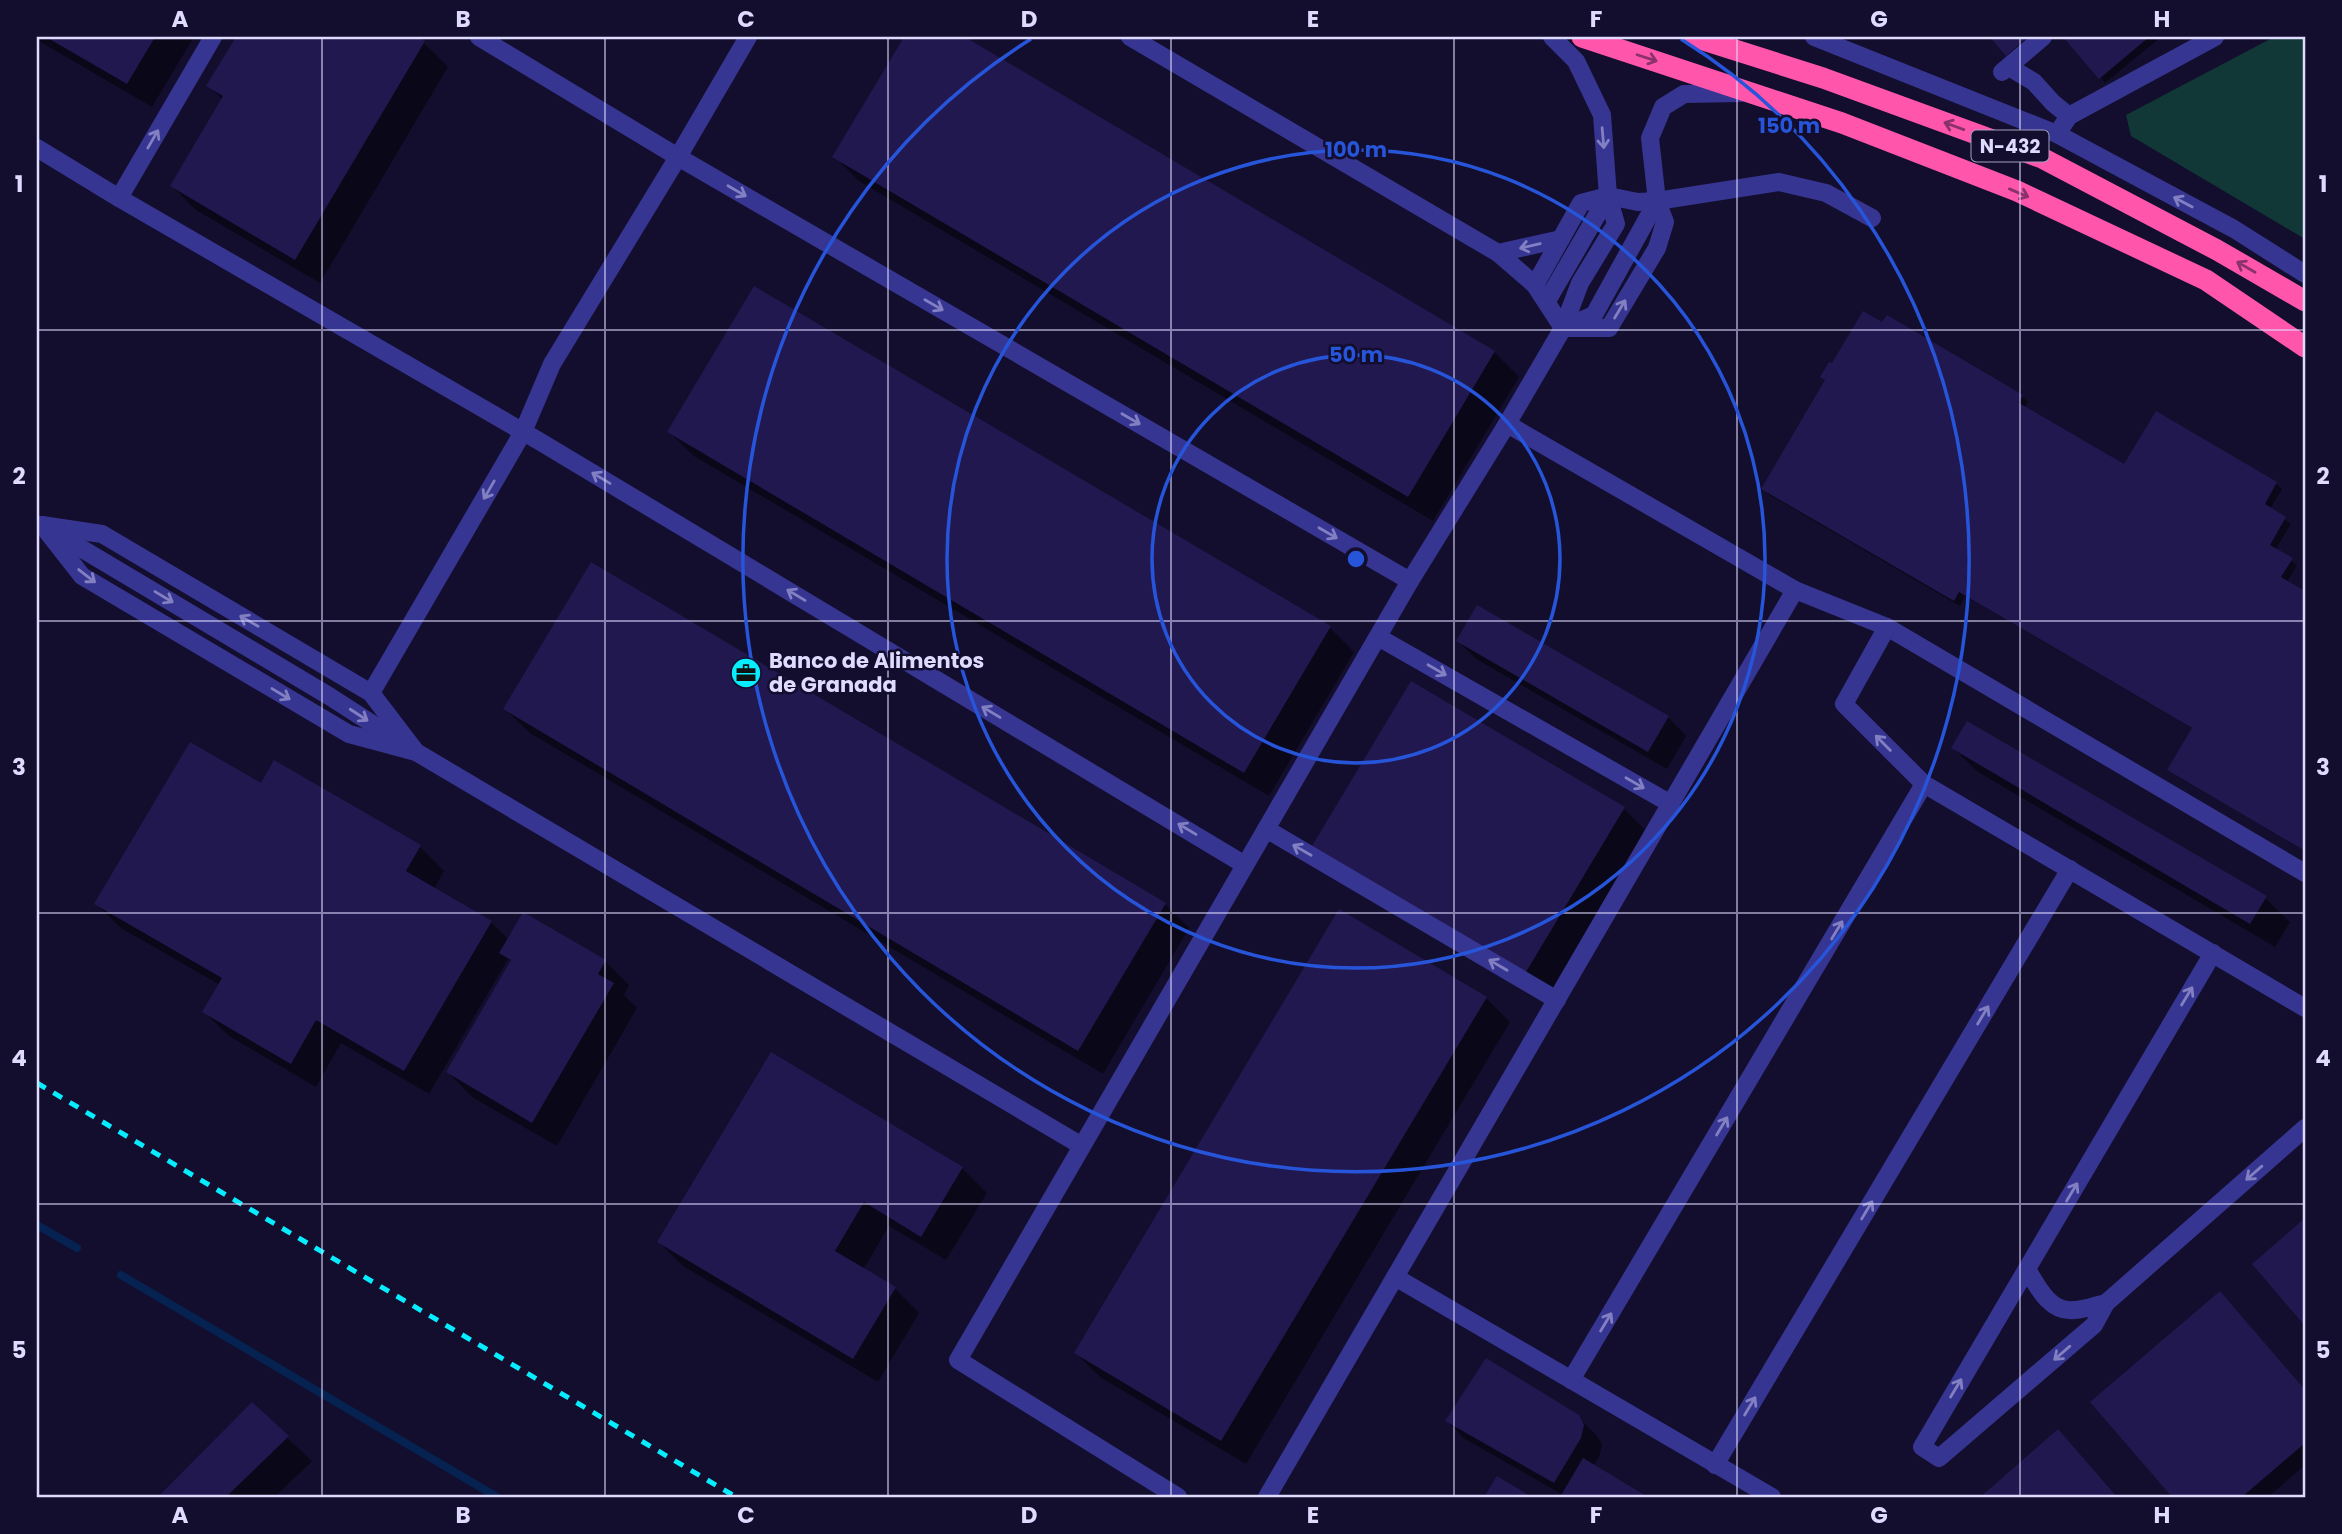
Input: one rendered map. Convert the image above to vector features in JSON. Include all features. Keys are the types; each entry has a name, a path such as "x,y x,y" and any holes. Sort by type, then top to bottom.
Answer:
{"highway":[{"name":"N-432","path":"1582,37 1842,123 2017,191 2206,280 2305,347"},
{"name":"N-432","path":"1694,37 1823,78 2042,158 2217,250 2305,301"}],"street":[{"path":"119,198 213,37"},
{"path":"479,37 678,157 1410,581"},
{"path":"371,693 523,432 552,363 748,37"},
{"path":"1130,37 1498,253 1535,285 1563,328"},
{"path":"1178,1497 958,1360 1410,581 1563,328 1580,283 1616,223 1608,196 1602,115 1576,61 1552,37"},
{"path":"1814,37 2057,134 2234,229 2305,274"},
{"path":"2043,37 2005,69 2034,82 2069,116"},
{"path":"2057,134 2069,116 2215,37"},
{"path":"1563,328 1594,316 1657,201 1650,138 1663,107 1684,94 1750,93"},
{"path":"37,148 523,432 1245,864"},
{"path":"1535,285 1581,203 1608,196 1638,202 1657,201 1779,182 1826,193 1872,218"},
{"path":"1547,301 1608,196"},
{"path":"1498,253 1561,239"},
{"path":"1507,424 1795,590 1887,626 2305,873"},
{"path":"39,524 102,534 371,693 416,752"},
{"path":"39,524 329,696 416,752 1082,1146"},
{"path":"1267,1497 1795,590"},
{"path":"1887,626 1844,704 1924,784 2305,1008"},
{"path":"1378,637 1671,804"},
{"path":"1571,1380 1924,784"},
{"path":"1266,829 1557,1000"},
{"path":"1715,1465 2070,869"},
{"path":"2213,953 1922,1447 1939,1458 2094,1325 2106,1303 2305,1128"},
{"path":"2027,1269 2038,1289 2052,1304 2071,1311 2106,1303"},
{"path":"1395,1278 1772,1497"}],"green space":[{"path":"2274,37 2305,37 2305,239 2131,136 2126,115"}],"building":[{"path":"46,37 155,37 127,84"},
{"path":"236,37 417,37 425,41 295,260 170,186 223,96 206,86"},
{"path":"904,37 965,37 1495,351 1408,497 832,157"},
{"path":"1990,37 2028,37 2006,56"},
{"path":"2063,37 2149,37 2099,79"},
{"path":"754,286 1331,626 1244,773 667,432"},
{"path":"1863,311 1882,322 1887,315 2023,395 2019,403 2124,464 2156,411 2277,482 2265,504 2286,517 2270,545 2293,558 2281,577 2305,591 2305,851 2167,770 2192,728 1959,592 1954,601 1761,489 1825,380 1820,377 1829,362 1832,363"},
{"path":"591,562 1166,903 1078,1051 503,709"},
{"path":"1477,605 1669,716 1648,752 1456,641"},
{"path":"1411,681 1625,807 1526,972 1312,846"},
{"path":"1967,721 2267,896 2250,924 1951,748"},
{"path":"190,742 261,783 274,760 421,845 406,871 492,921 404,1071 316,1020 291,1064 202,1012 222,978 94,904"},
{"path":"1339,909 1487,997 1221,1441 1074,1353"},
{"path":"523,912 606,960 598,974 614,983 532,1123 446,1072 511,960 499,953"},
{"path":"771,1052 963,1167 921,1237 864,1202 835,1251 896,1287 853,1359 657,1242"},
{"path":"2305,1218 2305,1326 2252,1264"},
{"path":"2220,1291 2305,1390 2305,1443 2242,1497 2172,1497 2090,1402"},
{"path":"1486,1358 1579,1415 1584,1425 1581,1438 1554,1483 1445,1421"},
{"path":"252,1402 289,1436 226,1497 158,1497"},
{"path":"2058,1429 2117,1497 1980,1497 1993,1486"},
{"path":"1583,1458 1648,1497 1560,1497"},
{"path":"1497,1476 1532,1497 1484,1497"}],"waterway":[{"path":"37,1225 77,1248"},
{"path":"121,1275 497,1497"}],"railway":[{"path":"37,1083 736,1497"}],"place":[{"name":"Banco de Alimentos de Granada","path":"746,673"}]}
